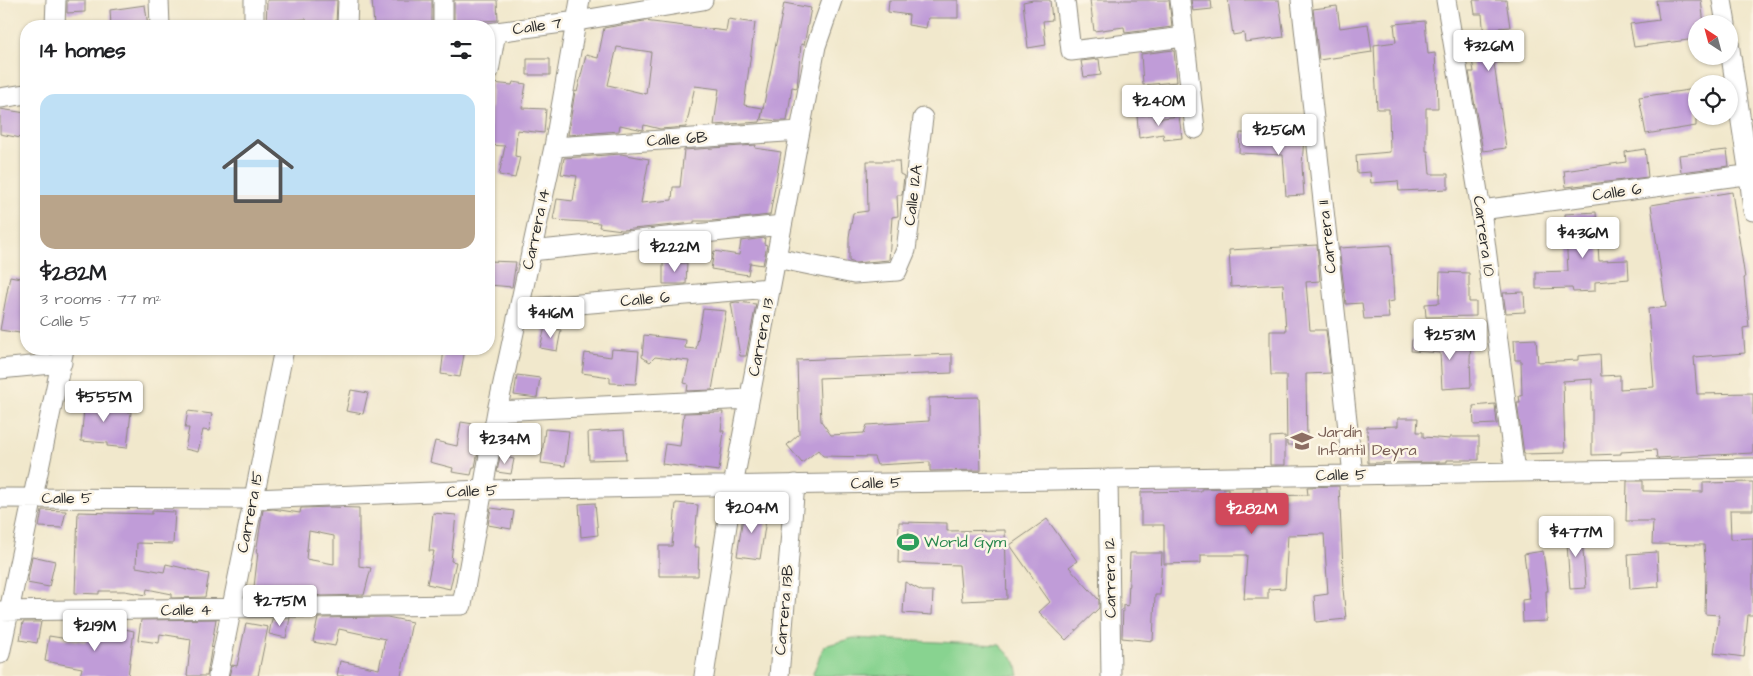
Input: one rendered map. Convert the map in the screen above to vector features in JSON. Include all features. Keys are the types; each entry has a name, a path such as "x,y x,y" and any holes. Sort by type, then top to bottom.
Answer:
{"street":[{"path":"55,20 56,0"},
{"path":"159,0 160,20"},
{"path":"254,0 254,20"},
{"path":"347,20 348,0"},
{"path":"443,0 443,20"},
{"name":"Carrera 14","path":"462,604 482,490 554,146 580,0"},
{"name":"Calle 7","path":"495,32 577,21 703,0"},
{"name":"Carrera 13","path":"704,676 733,486 782,224 816,46 832,0"},
{"path":"1065,0 1071,52 1184,37"},
{"path":"1180,0 1195,128"},
{"name":"Carrera 11","path":"1301,0 1353,475"},
{"name":"Carrera 10","path":"1446,0 1481,210 1515,472"},
{"path":"1722,0 1724,15"},
{"path":"1733,65 1751,174 1753,211"},
{"path":"0,98 20,95"},
{"name":"Calle 12A","path":"776,258 854,274 897,271 906,250 923,118"},
{"name":"Calle 6B","path":"554,146 800,131"},
{"name":"Calle 6","path":"1481,210 1751,174"},
{"path":"531,251 782,224"},
{"name":"Calle 6","path":"520,309 770,288"},
{"name":"Carrera 15","path":"218,676 283,355"},
{"path":"0,369 63,356 33,498 5,611 0,654"},
{"path":"498,411 749,399"},
{"name":"Calle 5","path":"0,498 253,499 482,490 1753,468"},
{"name":"Carrera 12","path":"1108,479 1111,676"},
{"name":"Carrera 13B","path":"779,676 795,484"},
{"name":"Calle 4","path":"5,611 462,604"}],"green space":[{"path":"853,638 1000,645 1016,662 1019,676 814,676 813,673 824,646"}],"building":[{"path":"67,0 85,0 85,12 67,13"},
{"path":"267,0 337,0 336,20 266,20"},
{"path":"372,0 432,0 432,20 374,20"},
{"path":"454,0 497,0 498,20 454,20"},
{"path":"889,0 958,0 958,18 928,18 926,28 908,25 909,15 888,12"},
{"path":"1050,0 1052,20 1043,21 1046,45 1028,48 1023,2"},
{"path":"1090,0 1169,0 1172,27 1125,33 1124,27 1094,31"},
{"path":"1191,0 1211,0 1212,9 1193,11"},
{"path":"1228,0 1279,0 1284,37 1245,42 1244,33 1233,35"},
{"path":"1473,0 1506,0 1510,27 1499,28 1503,62 1494,63 1506,148 1483,151 1469,72 1474,72 1469,40 1484,38 1482,14 1475,14"},
{"path":"1656,0 1701,0 1703,15 1688,15 1688,40 1634,47 1630,24 1659,20"},
{"path":"784,3 811,8 804,45 801,44 797,88 792,87 787,121 761,119"},
{"path":"145,5 147,20 111,20 110,10"},
{"path":"1337,6 1340,28 1368,24 1372,52 1319,60 1313,9"},
{"path":"728,19 755,23 744,105 763,108 760,122 714,125 719,89 695,86 686,127 660,129 644,125 643,130 620,125 619,131 568,135 575,91 577,92 586,55 598,58 604,28 644,21 726,31","holes":["617,47 651,52 646,94 608,85"]},
{"path":"1425,21 1428,54 1435,53 1438,108 1426,108 1426,151 1428,151 1430,174 1448,174 1448,189 1399,191 1398,181 1371,183 1370,172 1357,173 1356,155 1390,152 1389,109 1377,109 1374,45 1396,42 1394,24"},
{"path":"1174,50 1177,82 1143,85 1141,54"},
{"path":"527,59 550,59 550,75 527,75"},
{"path":"1099,59 1101,75 1084,77 1081,61"},
{"path":"513,82 526,84 522,108 546,109 544,133 517,130 515,156 520,157 515,178 499,175 505,146 495,145 495,83 512,85"},
{"path":"1688,90 1688,125 1696,126 1646,134 1639,97"},
{"path":"0,109 20,112 20,138 0,134"},
{"path":"1154,114 1155,119 1179,116 1182,138 1164,140 1163,134 1139,138 1137,116"},
{"path":"1240,133 1304,136 1302,166 1304,195 1286,196 1283,155 1239,153"},
{"path":"756,145 755,148 781,152 770,215 694,221 694,223 622,230 599,227 600,223 553,220 557,199 573,201 577,176 561,174 564,158 621,154 649,159 641,203 672,200 673,187 680,187 684,150"},
{"path":"1645,149 1648,177 1566,187 1564,171 1626,162 1625,152"},
{"path":"1727,150 1729,166 1681,172 1679,155"},
{"path":"867,161 899,161 900,174 904,176 902,195 897,195 898,216 892,217 889,260 855,263 849,261 849,237 853,213 868,211"},
{"path":"1732,192 1745,278 1749,327 1743,328 1745,353 1694,357 1697,394 1753,393 1753,453 1657,458 1656,450 1592,455 1592,379 1563,381 1565,453 1524,454 1517,403 1520,403 1519,396 1522,396 1521,360 1515,360 1514,340 1536,339 1538,362 1578,360 1578,356 1600,354 1601,376 1620,375 1620,389 1654,387 1648,309 1666,307 1651,205"},
{"path":"1596,212 1599,261 1628,260 1629,279 1595,282 1595,291 1573,292 1572,288 1536,289 1536,272 1568,271 1565,214"},
{"path":"765,238 764,244 767,245 763,265 750,263 748,275 711,269 714,251 739,255 741,241"},
{"path":"1317,245 1320,281 1306,282 1310,330 1326,330 1331,373 1306,374 1307,445 1287,445 1286,375 1271,375 1270,348 1270,331 1286,331 1283,284 1231,287 1229,250"},
{"path":"1391,245 1394,301 1387,302 1389,318 1364,319 1362,303 1346,304 1339,248"},
{"path":"495,261 516,262 512,287 495,286"},
{"path":"663,263 687,263 686,284 663,284"},
{"path":"1440,272 1469,273 1469,302 1476,302 1476,316 1426,317 1425,304 1439,303"},
{"path":"10,276 20,278 20,333 0,330"},
{"path":"1524,292 1525,312 1506,313 1503,293"},
{"path":"731,303 756,304 746,356 740,356"},
{"path":"703,309 726,311 712,390 687,391 688,384 684,383 689,361 655,357 650,362 642,357 644,335 686,340 685,348 696,349"},
{"path":"545,327 561,330 557,351 540,348"},
{"path":"1412,340 1471,341 1471,387 1442,389 1440,353 1411,351"},
{"path":"612,349 639,351 636,384 610,383 610,377 582,373 585,353 611,357"},
{"path":"952,354 952,373 819,378 821,421 831,435 864,433 867,425 929,421 929,398 979,397 981,470 930,471 930,462 877,465 874,457 823,456 818,450 802,463 787,445 799,434 797,360"},
{"path":"443,355 464,355 460,377 441,374"},
{"path":"517,375 540,378 537,398 514,395"},
{"path":"89,389 104,393 99,410 131,412 127,448 107,446 107,443 81,441 84,409"},
{"path":"351,390 368,393 363,414 346,411"},
{"path":"1495,404 1497,424 1474,425 1473,406"},
{"path":"188,411 212,414 209,431 203,430 198,452 185,449 189,428 185,428"},
{"path":"723,412 721,431 724,431 719,471 662,464 665,444 680,446 684,413"},
{"path":"1398,418 1418,418 1417,432 1423,432 1423,437 1450,439 1450,437 1479,437 1479,460 1368,463 1367,427 1398,426"},
{"path":"461,422 480,425 475,451 478,452 471,475 452,472 453,468 430,462 435,441 457,446"},
{"path":"545,429 569,431 565,466 541,463"},
{"path":"624,430 626,459 589,460 588,432"},
{"path":"1285,436 1285,465 1270,465 1270,437"},
{"path":"500,456 514,459 511,474 497,472"},
{"path":"1627,481 1643,481 1643,491 1703,492 1703,483 1753,482 1753,510 1730,510 1731,539 1753,538 1753,615 1748,615 1744,657 1714,653 1719,615 1705,614 1706,571 1704,545 1652,544 1653,521 1626,521"},
{"path":"1339,486 1346,619 1316,622 1314,596 1328,594 1324,534 1288,535 1285,588 1268,589 1268,599 1244,599 1247,555 1201,555 1201,563 1164,564 1164,525 1141,525 1141,492 1201,491 1201,489 1228,488 1228,507 1253,506 1253,488 1267,488 1267,496 1308,495 1307,487"},
{"path":"595,503 598,535 581,537 579,504"},
{"path":"676,503 698,505 694,547 699,547 698,576 659,576 659,546 672,546"},
{"path":"301,508 359,508 359,566 371,568 364,595 322,596 254,587 258,552 256,552 263,510 273,509 300,513","holes":["309,531 334,536 334,564 306,559"]},
{"path":"491,508 514,511 511,529 488,525"},
{"path":"42,510 66,511 62,528 39,527"},
{"path":"744,510 767,513 760,559 737,556"},
{"path":"152,511 175,512 173,544 137,543 136,567 164,572 166,564 209,574 205,597 172,598 172,594 147,589 146,595 125,591 99,591 99,594 75,593 78,512 152,514"},
{"path":"433,513 456,515 451,561 456,562 450,589 427,584 434,551 429,551"},
{"path":"1047,519 1077,561 1069,567 1099,600 1099,608 1066,640 1039,612 1050,602 1010,545"},
{"path":"899,522 947,523 947,531 1005,530 1007,599 962,601 959,565 898,563"},
{"path":"1581,526 1586,588 1570,589 1566,528"},
{"path":"1543,551 1548,591 1546,591 1547,621 1523,622 1522,600 1530,599 1524,554"},
{"path":"1657,552 1659,587 1630,589 1628,554"},
{"path":"1130,553 1162,553 1160,595 1155,595 1153,641 1122,638 1123,605 1128,606"},
{"path":"32,556 55,561 49,587 27,583"},
{"path":"905,582 922,591 933,591 932,615 903,613"},
{"path":"387,617 412,622 401,676 337,676 340,661 379,669 385,639 339,629 335,646 313,642 318,618"},
{"path":"290,618 286,638 269,634 272,619"},
{"path":"216,619 207,676 187,676 191,639 160,634 159,643 138,640 141,620"},
{"path":"23,622 41,622 37,643 20,640"},
{"path":"92,622 134,631 128,676 80,676 82,668 45,661 49,636 87,642"},
{"path":"246,623 268,627 258,676 229,676 232,665 237,666"}],"place":[{"name":"Jardín Infantil Deyra","path":"1302,441"},
{"name":"World Gym","path":"908,542"}]}
